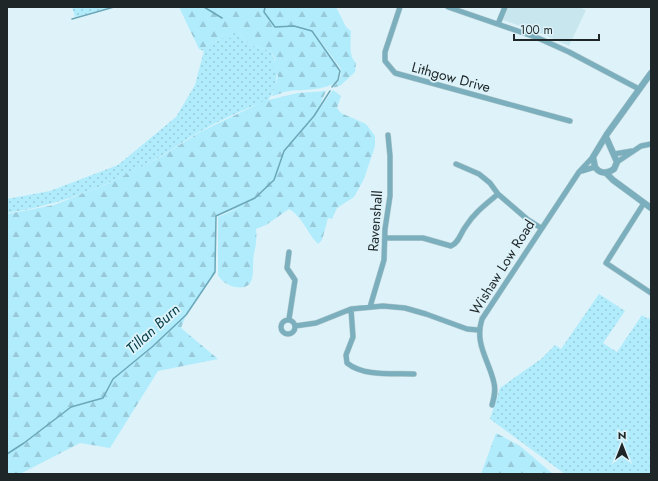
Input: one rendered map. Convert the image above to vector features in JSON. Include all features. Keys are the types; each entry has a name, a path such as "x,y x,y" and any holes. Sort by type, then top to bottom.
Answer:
{"street":[{"name":"Lithgow Drive","path":"400,7 385,52 385,60 389,68 395,73 570,121"},
{"path":"449,7 498,24 569,52 640,89"},
{"path":"498,24 505,7"},
{"path":"651,74 606,137 594,157 595,167 599,171 606,173 613,180 651,208"},
{"name":"Ravenshall","path":"370,307 384,260 390,196 390,156 388,134"},
{"path":"606,137 617,162"},
{"path":"613,180 614,169 617,162 634,150 651,144"},
{"path":"599,150 606,148 612,151 634,150"},
{"name":"Wishaw Low Road","path":"492,405 494,383 480,344 478,330 482,319 494,298 579,172 594,157"},
{"path":"456,164 479,174 490,183 498,194 527,220 541,228"},
{"path":"579,172 595,167"},
{"path":"606,173 614,169"},
{"path":"385,238 423,238 451,246 457,243 465,228 477,212 498,194"},
{"path":"644,203 606,263 651,293"},
{"path":"289,252 287,268 295,280 289,319"},
{"path":"296,326 316,324 351,308 370,307 405,308 467,329 478,330"},
{"path":"351,308 353,337 346,355 347,363 353,368 363,370 414,374"},
{"path":"289,319 294,322 296,326"},
{"path":"289,319 283,322 281,326 282,331 286,334 291,334 296,326"}],"shaded area":[{"path":"508,7 578,7 586,10 569,46 543,34 503,20"}],"green space":[{"path":"72,7 112,7 75,17"},
{"path":"179,7 336,7 346,27 351,31 350,44 353,60 356,63 355,72 341,85 334,88 341,77 341,69 311,30 337,65 339,74 337,80 332,85 316,89 288,91 272,96 278,76 272,68 275,59 271,51 250,45 236,30 231,38 218,40 204,48 199,49"},
{"path":"236,30 250,45 271,51 277,76 275,88 268,100 207,128 158,158 122,177 85,193 47,205 7,213 7,199 50,191 118,165 176,117 195,85 204,51 199,49 206,47"},
{"path":"333,90 341,96 337,108 341,113 366,124 375,136 375,146 364,179 354,197 337,208 332,219 328,218 322,240 318,244 301,220 289,209 266,225 256,229 253,272 251,282 248,286 230,286 218,275 218,217 241,207 216,216 215,272 186,315 181,328 218,359 158,371 110,448 80,443 20,474 7,474 7,214 54,205 107,184 159,158 200,132 264,101 298,93 326,91 316,114"},
{"path":"599,294 625,311 603,343 617,352 642,315 648,319 651,316 651,474 565,474 490,419 500,388 541,359 555,345 561,349"},
{"path":"496,433 520,446 553,474 481,474"}],"waterway":[{"path":"72,19 114,7"},
{"path":"204,7 222,18"},
{"name":"Tillan Burn","path":"265,7 264,12 275,27 294,26 312,31 340,71 338,80 332,87"},
{"name":"Tillan Burn","path":"7,454 71,407 103,398 113,379 152,347 186,315 215,272 216,216 255,198 274,180 284,151 314,116 330,91"}]}
